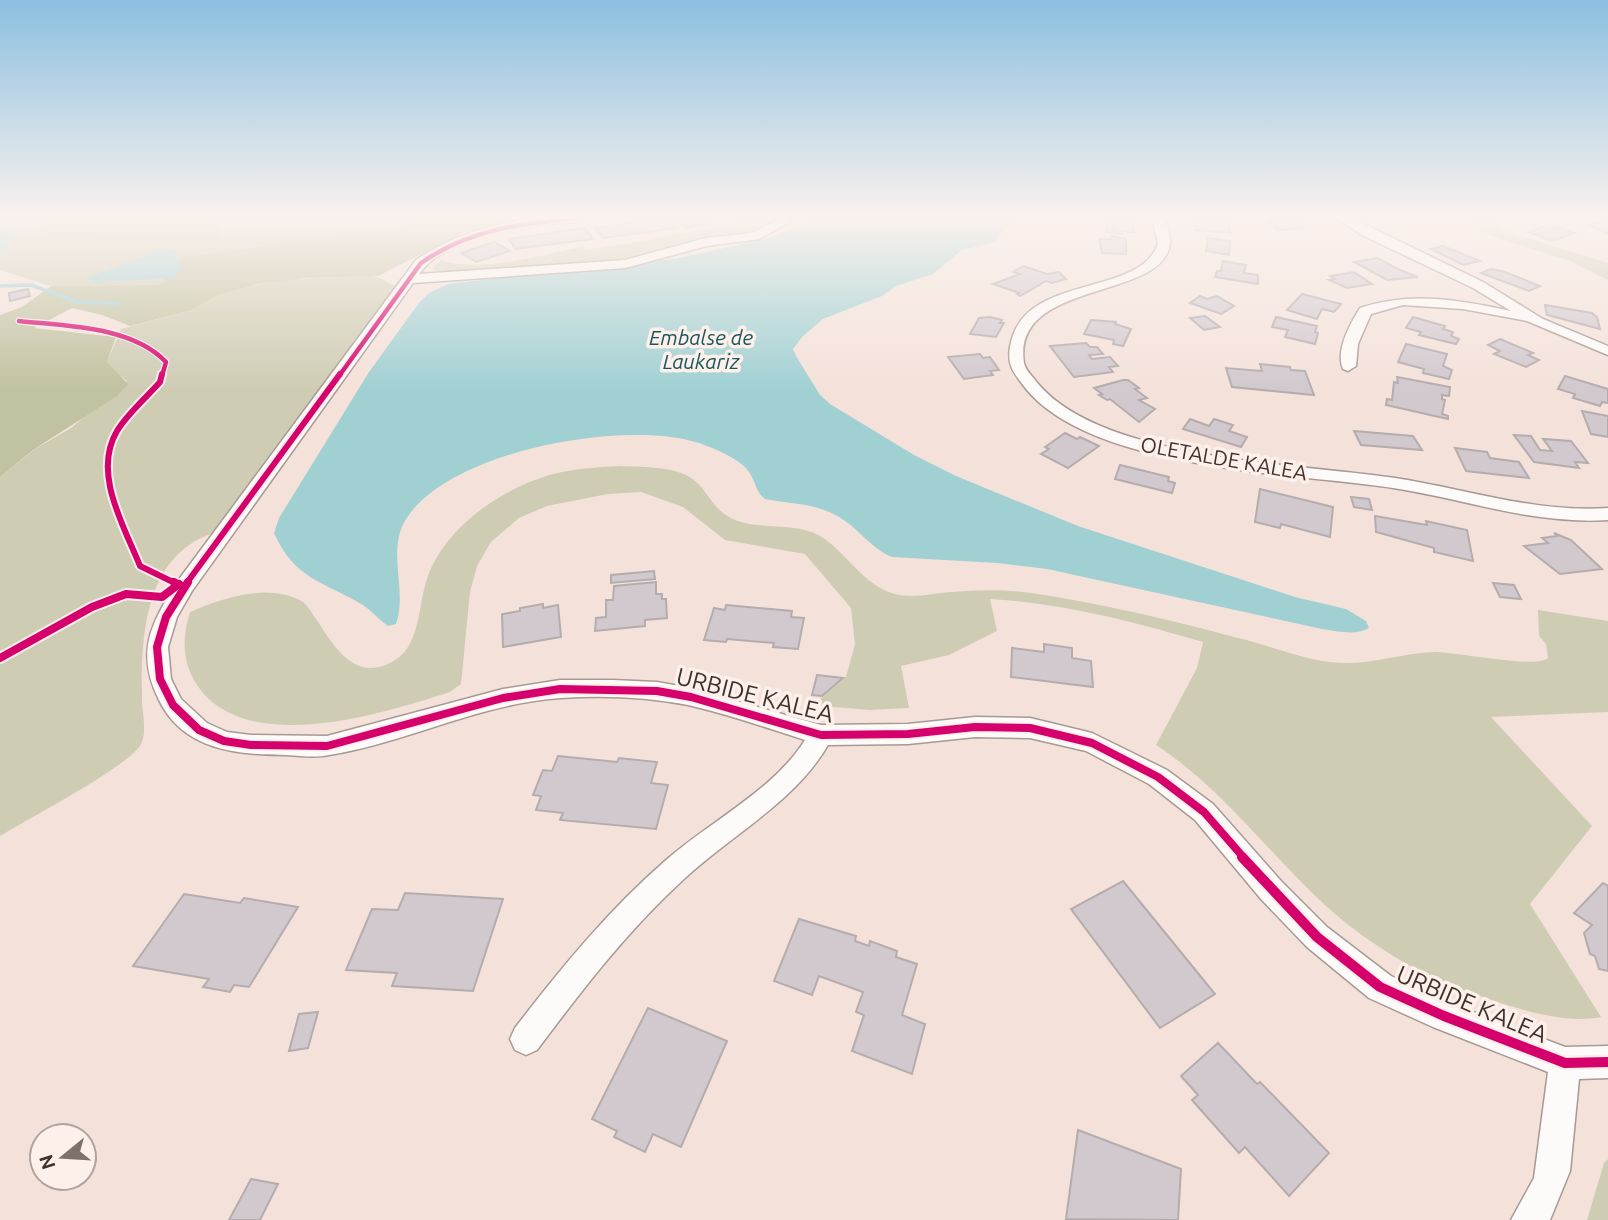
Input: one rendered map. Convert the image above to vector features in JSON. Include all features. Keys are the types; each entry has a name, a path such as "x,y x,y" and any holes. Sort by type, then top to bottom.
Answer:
{"street":[{"name":"URBIDE KALEA","path":"414,274 192,576 166,617 157,647 160,679 173,705 200,730 224,741 279,747 327,746 374,736 472,706 560,689 668,693 821,735 908,734 975,727 1030,728 1092,743 1158,777 1204,812 1271,890 1317,937 1380,987 1444,1016 1565,1063 1608,1062"},
{"path":"411,279 483,274"},
{"name":"OLETALDE KALEA","path":"1133,274 1073,294 1043,309 1030,318 1018,338 1016,365 1032,390 1056,409 1094,429 1152,448 1210,459 1395,484 1521,511 1588,516 1608,514"},
{"path":"1453,274 1538,322"},
{"path":"1464,306 1488,302 1491,293"},
{"path":"1348,366 1353,335 1365,311 1381,304 1403,300 1464,306 1538,322 1603,348"},
{"path":"526,1039 571,978 634,908 698,848 791,778 811,754 821,735"},
{"path":"1529,1220 1544,1198 1553,1173 1558,1104 1565,1063"}],"green space":[{"path":"13,274 203,274 156,285 51,286"},
{"path":"165,274 382,274 305,278 257,284 218,295 192,310 130,326 102,315 72,308 34,328 116,337 107,362 128,384 117,396 33,450 0,477 0,315 22,307 51,286 156,285 166,282"},
{"path":"1596,274 1608,274 1608,280"},
{"path":"370,276 397,286 385,306 354,340 334,378 217,532 193,543 174,558 161,577 146,624 142,675 144,730 140,746 96,780 0,836 0,477 35,449 71,428 127,381 107,362 121,329 192,310 218,295 247,286 292,279"},
{"path":"620,466 664,469 680,473 695,481 729,517 748,524 801,529 820,536 874,584 895,594 917,596 982,590 1031,593 1135,612 1306,658 1343,663 1435,652 1513,661 1541,661 1548,658 1546,644 1539,636 1538,610 1608,621 1608,712 1491,717 1592,826 1530,904 1601,1017 1560,1018 1518,1008 1450,986 1379,947 1326,906 1203,781 1156,745 1197,668 1203,642 1071,609 990,599 997,631 949,655 901,666 909,708 870,710 820,706 819,700 846,677 855,644 851,608 805,554 725,540 683,507 641,492 608,494 547,506 519,518 491,542 477,566 470,592 461,684 450,692 357,718 287,725 255,722 226,711 203,693 191,674 185,654 185,633 190,612 231,597 261,593 290,596 303,602 329,639 354,663 375,668 388,664 399,657 413,638 428,576 437,557 465,523 501,496 542,477 576,470"},
{"path":"1608,1159 1608,1220 1587,1220 1604,1163"}],"water":[{"path":"98,274 178,274 175,278 94,282 87,278"},
{"name":"Embalse de Laukariz","path":"537,274 933,274 896,286 882,296 823,319 802,337 793,349 820,395 830,404 914,455 956,476 1078,526 1295,597 1346,609 1366,621 1369,628 1352,632 1322,629 1047,569 997,563 892,557 830,512 812,506 765,499 745,467 726,454 699,443 667,437 628,435 585,438 541,446 499,458 460,475 428,495 406,519 400,531 397,557 399,611 396,624 388,626 363,605 301,570 282,549 274,533 279,518 369,372 419,303 429,293 448,284"}],"building":[{"path":"1020,274 1061,274 1066,279 1052,283 1046,281 1020,296 1017,294 1019,293 993,284"},
{"path":"1216,274 1258,275 1258,284 1215,277"},
{"path":"1357,274 1372,284 1347,288 1329,280 1335,279 1330,276"},
{"path":"1376,274 1410,274 1418,277 1387,280"},
{"path":"1483,274 1510,274 1540,286 1529,291"},
{"path":"28,289 30,296 10,301 9,293"},
{"path":"1302,294 1341,304 1334,312 1322,309 1317,319 1287,310"},
{"path":"1200,296 1207,299 1217,296 1234,306 1221,314 1190,303"},
{"path":"1545,305 1592,313 1597,317 1600,329 1547,315"},
{"path":"1205,316 1220,327 1204,330 1190,318"},
{"path":"990,317 1004,323 996,337 970,334 979,318"},
{"path":"1276,317 1317,326 1315,344 1285,337 1288,330 1272,327"},
{"path":"1413,317 1445,326 1443,329 1453,332 1451,336 1459,339 1456,344 1419,335 1421,332 1406,328"},
{"path":"1091,320 1116,322 1115,324 1131,329 1123,346 1113,344 1114,340 1084,334"},
{"path":"1500,339 1533,353 1528,355 1539,360 1526,367 1494,354 1500,351 1488,345"},
{"path":"1086,343 1090,347 1097,347 1103,354 1089,355 1092,359 1110,357 1118,366 1109,367 1113,372 1074,377 1050,346"},
{"path":"1406,344 1447,354 1443,366 1452,370 1449,379 1423,373 1424,369 1398,362"},
{"path":"980,354 983,358 990,357 999,370 990,371 993,375 964,379 948,357"},
{"path":"1260,364 1305,371 1314,395 1232,387 1226,368 1262,371"},
{"path":"1565,376 1608,389 1608,403 1602,402 1600,406 1573,398 1575,394 1558,389"},
{"path":"1397,377 1450,387 1449,396 1442,395 1445,400 1442,414 1448,416 1448,419 1386,405 1387,399 1392,400 1394,382 1398,383"},
{"path":"1128,380 1139,388 1135,389 1147,398 1139,400 1155,409 1139,422 1110,399 1099,395 1102,394 1094,388"},
{"path":"1582,411 1608,416 1608,437 1591,434"},
{"path":"1190,419 1209,426 1214,419 1233,425 1229,431 1247,437 1241,447 1183,429"},
{"path":"1354,431 1413,436 1422,450 1361,445"},
{"path":"1065,433 1099,446 1068,468 1041,454 1049,449 1045,447"},
{"path":"1514,435 1531,436 1540,450 1552,451 1543,439 1571,441 1588,463 1575,462 1579,468 1534,462"},
{"path":"1455,448 1487,452 1490,458 1519,462 1529,478 1466,471"},
{"path":"1120,465 1169,477 1168,481 1175,483 1172,493 1115,479"},
{"path":"1260,489 1333,507 1330,537 1281,524 1280,528 1255,522"},
{"path":"1351,497 1369,499 1372,510 1354,507"},
{"path":"1375,516 1427,525 1426,521 1467,530 1473,561 1434,552 1434,548 1376,532"},
{"path":"1554,533 1571,540 1602,569 1560,574 1524,546 1548,543 1542,538 1557,536"},
{"path":"654,571 655,579 611,583 611,575"},
{"path":"656,582 656,594 662,594 662,599 666,599 667,618 645,620 645,626 595,631 596,618 606,617 606,600 613,600 614,586"},
{"path":"1493,583 1514,585 1521,599 1500,597"},
{"path":"543,604 543,608 558,605 561,637 503,647 502,614"},
{"path":"726,605 792,611 791,617 804,618 798,649 773,647 774,643 704,640 714,608 725,610"},
{"path":"1044,644 1072,648 1072,658 1091,661 1093,687 1011,677 1012,648 1044,652"},
{"path":"817,675 843,678 822,696 812,695"},
{"path":"558,756 617,762 619,758 657,762 651,783 668,785 656,829 560,820 563,813 536,810 541,796 533,795 543,770 552,771"},
{"path":"1123,881 1215,994 1160,1028 1071,909"},
{"path":"1603,883 1608,886 1608,971 1599,969 1595,956 1590,954 1584,933 1592,925 1574,913"},
{"path":"405,893 503,899 473,991 392,986 397,973 346,970 372,909 398,910"},
{"path":"184,894 240,903 244,898 298,907 249,987 234,985 230,992 203,987 209,979 133,966"},
{"path":"799,919 856,936 855,941 869,946 870,941 897,951 896,957 917,964 902,1015 925,1024 912,1074 852,1051 864,1015 856,1012 863,992 819,976 812,995 774,981"},
{"path":"648,1008 727,1041 681,1147 653,1134 645,1152 614,1137 617,1131 592,1119"},
{"path":"318,1012 308,1048 289,1051 299,1014"},
{"path":"1218,1043 1329,1153 1289,1196 1245,1147 1239,1153 1192,1100 1198,1095 1181,1076"},
{"path":"1078,1130 1181,1169 1178,1220 1066,1219"},
{"path":"251,1179 278,1184 260,1220 229,1220"}],"waterway":[{"path":"0,286 31,285 77,302 121,304"}],"cycle path":[{"path":"413,274 184,587 166,617 157,647 160,679 173,705 199,730 224,741 251,745 327,746 503,698 560,689 657,691 691,697 821,735 908,734 975,727 1030,728 1092,743 1158,777 1204,812 1271,890 1317,937 1380,987 1444,1016 1565,1063 1608,1062"},
{"path":"19,321 121,337 156,352 166,362 160,382 117,431 106,459 114,500 140,566 184,587"},
{"path":"0,658 92,607 126,594 162,597 179,584"}]}
